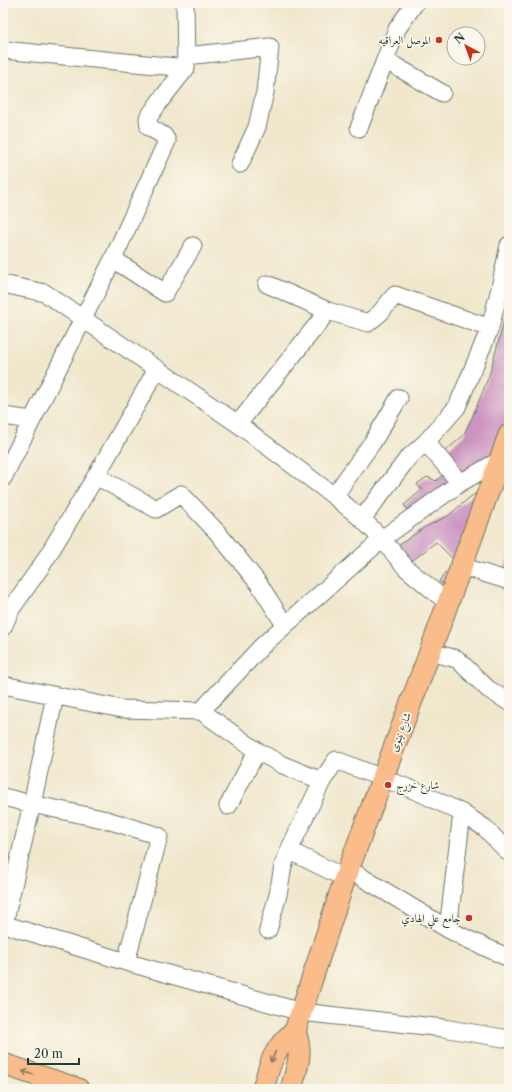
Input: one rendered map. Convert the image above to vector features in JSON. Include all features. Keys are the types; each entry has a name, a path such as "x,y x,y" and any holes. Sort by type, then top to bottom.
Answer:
{"main road":[{"name":"شارع نينوى","path":"263,1089 271,1060 298,1021 346,873 430,652 509,435"},
{"name":"شارع نينوى","path":"291,1089 298,1064 298,1021"},
{"path":"3,1064 78,1089"}],"street":[{"path":"3,478 113,260 167,141 164,136 149,127 148,118 186,62 185,3"},
{"path":"359,128 397,29 415,3"},
{"path":"3,50 186,62 270,47 265,92 257,126 240,164"},
{"path":"385,60 442,93"},
{"path":"362,519 408,458 426,442 457,407 490,328 509,245"},
{"path":"113,260 165,293 193,246"},
{"path":"3,284 45,293 238,424 334,496 362,519 382,539 406,568 448,603"},
{"path":"267,284 328,311 368,323 380,313 395,295 490,328"},
{"path":"238,424 328,311"},
{"path":"3,627 11,609 42,565 96,476 157,369"},
{"path":"334,496 372,443 399,398"},
{"path":"3,416 32,420"},
{"path":"426,442 460,484"},
{"path":"201,711 263,645 382,539 460,484 500,460"},
{"path":"96,476 156,509 181,494 217,532 259,584 285,625"},
{"path":"461,566 509,581"},
{"path":"430,652 457,659 488,689 509,702"},
{"path":"3,685 122,709 201,711 257,751 283,765 322,781"},
{"path":"55,696 4,924 126,962 298,1021 443,1028 509,1039"},
{"path":"228,806 257,751"},
{"path":"268,930 278,895 283,866 290,848 322,781 336,760 383,777 462,813 485,828 509,852"},
{"path":"3,797 107,820 159,836 126,962"},
{"path":"448,929 462,813"},
{"path":"290,848 294,853 346,873 465,938 509,958"}],"building":[{"path":"509,303 509,436 466,486 443,453 463,436 472,418 489,376"},
{"path":"446,472 457,484 415,520 404,505 422,490 417,484 427,477 436,481"},
{"path":"500,477 461,567 436,542 408,564 395,548 425,527 448,516 469,498"},
{"path":"509,556 509,578 501,576"},
{"path":"446,572 458,576 452,590 439,581"}],"place":[{"name":"الموصل العراقيه","path":"439,40"},
{"name":"شارع خزرج","path":"388,785"},
{"name":"جامع علي الهادي","path":"469,918"}]}
